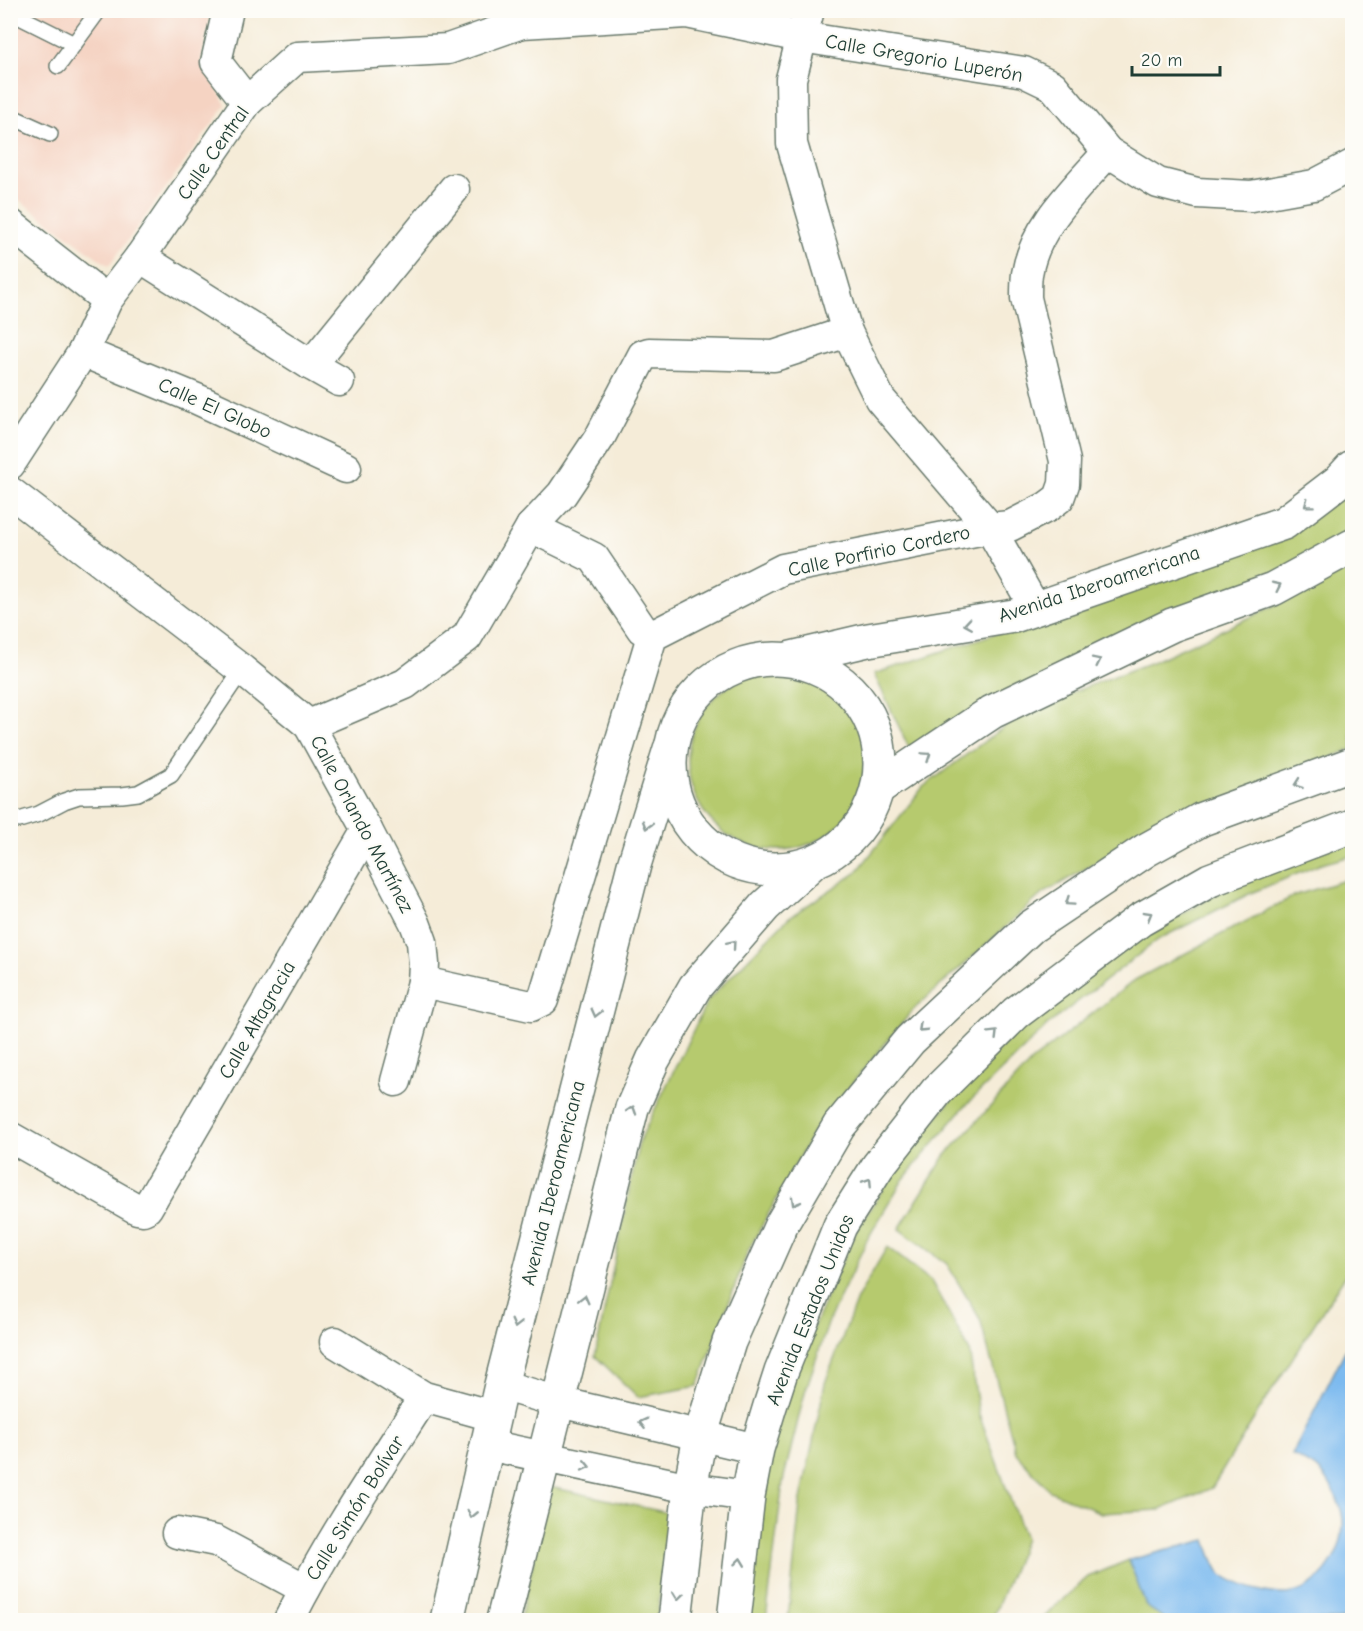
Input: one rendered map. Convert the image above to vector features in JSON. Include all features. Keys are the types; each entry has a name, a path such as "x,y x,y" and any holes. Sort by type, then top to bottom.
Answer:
{"street":[{"path":"228,10 216,62 248,102"},
{"name":"Calle Gregorio Luperón","path":"524,17 687,14 805,24 1024,72 1053,86 1108,152 1158,183 1197,194 1251,196 1314,185 1353,165"},
{"name":"Calle Central","path":"10,464 83,352 107,300 140,257 248,102 297,57 448,49 524,17"},
{"path":"805,24 791,79 792,144 847,332 880,399 990,528 1035,608"},
{"name":"Calle Porfirio Cordero","path":"652,636 783,569 1010,526 1047,507 1059,498 1064,484 1065,461 1026,298 1027,274 1036,247 1052,216 1108,152"},
{"path":"310,365 454,189"},
{"path":"10,224 107,300"},
{"path":"140,257 339,381"},
{"path":"309,725 405,684 467,637 531,527 562,494 600,437 643,355 649,353 774,356 847,332"},
{"name":"Calle El Globo","path":"83,352 197,399 346,468"},
{"name":"Avenida Iberoamericana","path":"789,659 868,640 1014,616 1284,523 1340,481 1353,467"},
{"name":"Calle Orlando Martínez","path":"10,492 242,670 309,725 415,923 423,952 423,982 396,1081"},
{"path":"423,982 531,1006 543,1000 652,636 642,629 594,558 531,527"},
{"path":"878,788 992,712 1172,625 1273,589 1353,546"},
{"path":"503,1620 632,1108 653,1060 695,987 765,906 810,866 841,848 865,821 878,788 881,753 871,719 851,690 823,669 789,659 756,659 725,670 699,690 680,717 670,749 671,785 684,819 707,846 738,865 774,871 810,866"},
{"name":"Avenida Iberoamericana","path":"447,1620 494,1415 634,865 670,749"},
{"path":"675,1620 690,1488 699,1437 729,1342 781,1225 839,1126 910,1040 1031,927 1146,850 1202,819 1353,764"},
{"name":"Avenida Estados Unidos","path":"734,1620 748,1496 757,1449 781,1372 840,1226 878,1166 937,1091 1016,1013 1140,920 1210,880 1353,826"},
{"name":"Calle Altagracia","path":"10,1137 137,1209 145,1210 367,830"},
{"path":"334,1342 424,1397 494,1415 544,1457 690,1488 748,1496"},
{"name":"Calle Simón Bolívar","path":"289,1620 305,1589 424,1397"},
{"path":"494,1415 559,1402 757,1449"},
{"path":"177,1533 216,1540 305,1589"}],"lane":[{"path":"58,66 99,10"},
{"path":"10,12 74,44"},
{"path":"10,116 50,134"},
{"path":"10,817 19,820 39,814 79,796 138,793 171,775 242,670"}],"shaded area":[{"path":"11,11 211,11 201,60 226,105 109,266 11,194"}],"green space":[{"path":"1352,481 1352,527 1295,571 909,748 874,674 1200,565"},
{"path":"1352,566 1352,749 1155,827 1041,895 913,1010 816,1127 748,1251 698,1386 638,1397 595,1356 639,1142 708,1000 788,918 856,873 923,787 1028,709 1152,662 1257,614"},
{"path":"777,672 794,673 811,679 827,687 840,698 851,711 859,727 865,744 865,778 859,795 851,811 840,824 827,835 811,843 794,849 777,850 760,849 743,843 727,835 714,824 703,811 695,795 689,778 688,761 689,744 695,727 703,711 714,698 727,687 743,679 760,673"},
{"path":"1352,840 1352,856 1321,864 1251,893 1159,939 1050,1023 964,1107 902,1181 868,1238 830,1318 805,1392 783,1481 766,1620 747,1620 766,1478 787,1387 855,1232 908,1151 969,1079 1034,1014 1109,957 1237,882"},
{"path":"1352,878 1352,1265 1212,1488 1160,1510 1101,1513 1050,1491 1016,1453 980,1319 947,1264 899,1229 945,1156 1032,1061 1135,980 1296,895"},
{"path":"887,1247 931,1281 969,1350 979,1414 1025,1539 992,1620 788,1620 800,1504 825,1383 857,1299"},
{"path":"550,1487 669,1513 657,1620 520,1620"},
{"path":"1129,1560 1146,1606 1167,1620 1042,1620 1088,1577"}],"water":[{"path":"1349,1343 1352,1346 1352,1606 1344,1618 1339,1620 1167,1620 1146,1606 1129,1560 1206,1540 1221,1574 1250,1588 1286,1594 1309,1586 1326,1570 1342,1536 1343,1519 1339,1504 1320,1471 1292,1455"}]}
